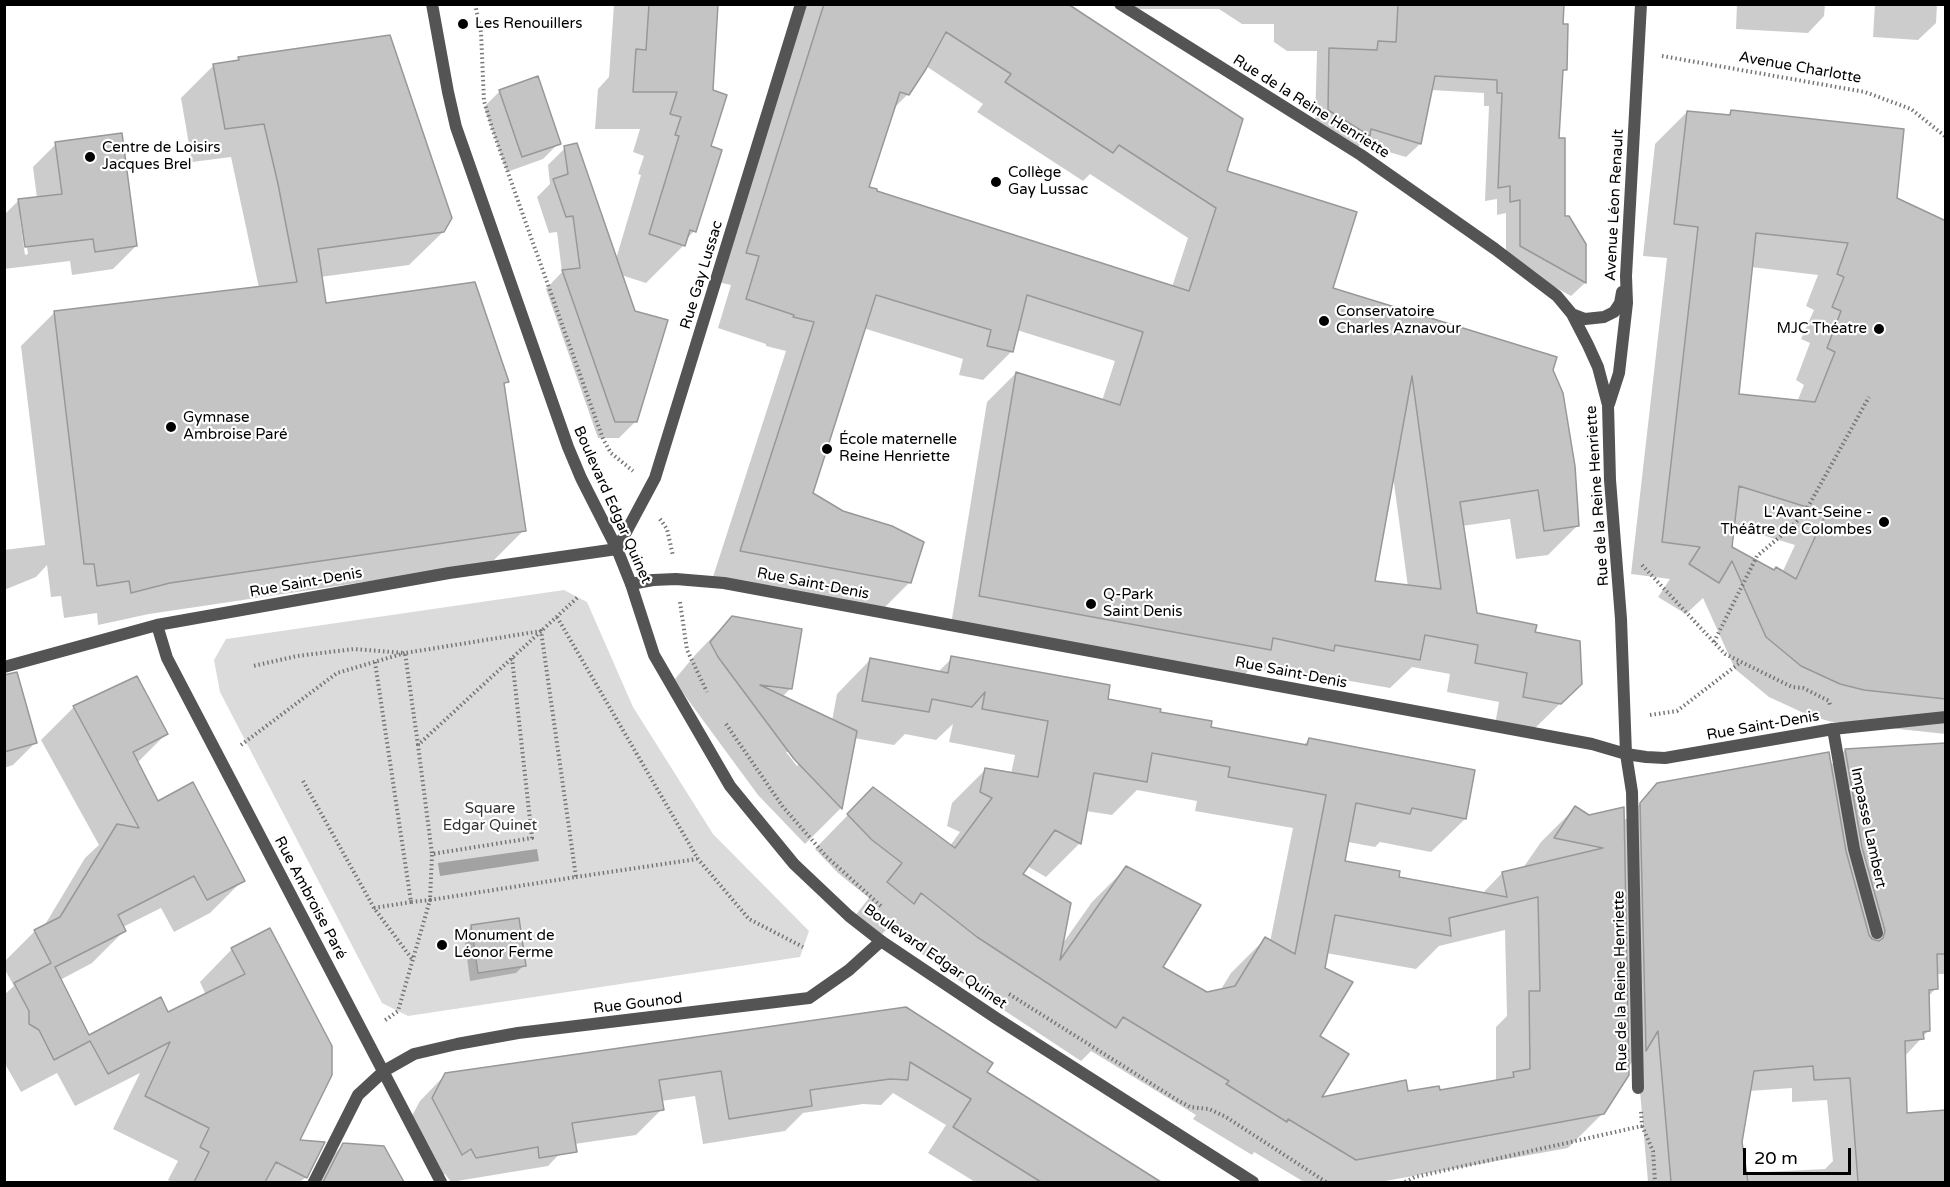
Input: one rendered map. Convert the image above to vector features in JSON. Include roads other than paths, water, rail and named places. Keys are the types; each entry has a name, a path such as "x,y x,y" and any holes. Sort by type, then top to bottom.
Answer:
{"street":[{"name":"Boulevard Edgar Quinet","path":"432,4 456,127 568,447 631,584 654,655 730,786 794,864 849,916 881,941 1253,1182"},
{"name":"Rue Gay Lussac","path":"616,549 655,478 801,4"},
{"name":"Rue de la Reine Henriette","path":"1120,4 1361,155 1495,249 1557,296 1572,314 1598,367 1608,405 1610,480 1621,620 1626,754 1632,792 1638,1088"},
{"name":"Avenue Léon Renault","path":"1608,405 1619,373 1627,303 1626,276 1641,4"},
{"path":"1572,314 1585,319 1595,319 1614,312 1620,303 1626,276"},
{"name":"Rue Saint-Denis","path":"4,668 157,626 448,573 616,549"},
{"name":"Rue Saint-Denis","path":"631,584 676,579 724,583 1580,742 1626,754 1665,758 1833,729 1946,717"},
{"name":"Rue Ambroise Paré","path":"157,626 167,658 441,1182"},
{"name":"Impasse Lambert","path":"1833,729 1854,849 1877,933"},
{"name":"Rue Gounod","path":"314,1182 358,1095 384,1071 414,1054 518,1033 809,998 849,970 881,941"}],"place":[{"name":"Les Renouillers","path":"463,24"},
{"name":"Centre de Loisirs Jacques Brel","path":"90,157"},
{"name":"Collège Gay Lussac","path":"996,182"},
{"name":"Conservatoire Charles Aznavour","path":"1324,321"},
{"name":"MJC Théatre","path":"1879,329"},
{"name":"Gymnase Ambroise Paré","path":"171,427"},
{"name":"École maternelle Reine Henriette","path":"827,449"},
{"name":"L'Avant-Seine - Théâtre de Colombes","path":"1884,522"},
{"name":"Q-Park Saint Denis","path":"1091,604"},
{"name":"Monument de Léonor Ferme","path":"442,945"}],"park label":[{"name":"Square Edgar Quinet","path":"490,818"}]}
